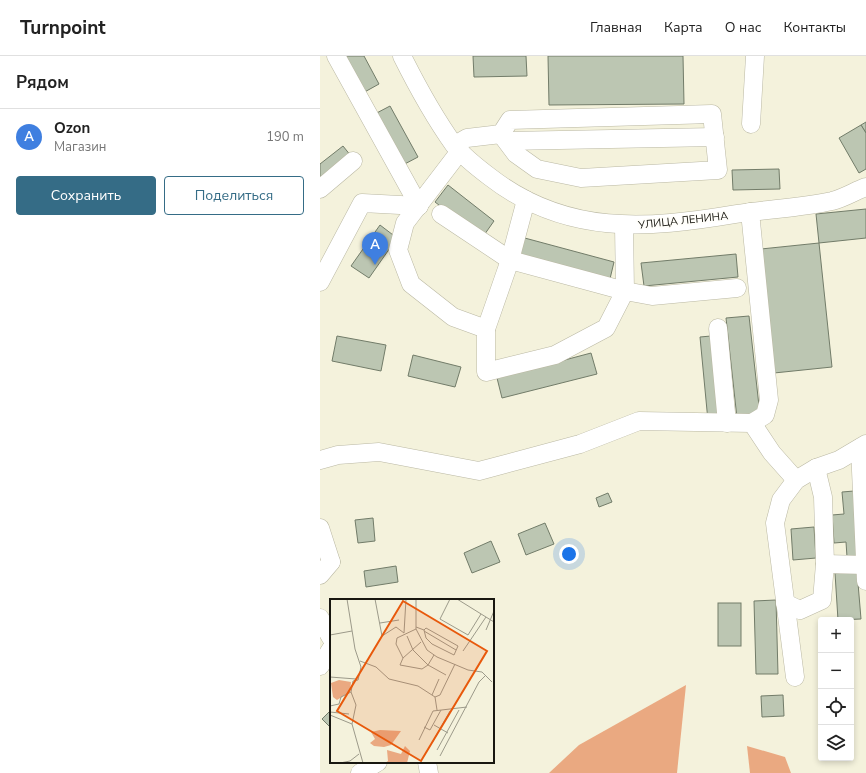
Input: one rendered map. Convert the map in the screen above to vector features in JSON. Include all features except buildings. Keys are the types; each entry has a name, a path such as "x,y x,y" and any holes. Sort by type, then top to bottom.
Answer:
{"street":[{"path":"336,56 418,206"},
{"name":"УЛИЦА ЛЕНИНА","path":"402,56 418,87 457,148 481,170 510,193 577,219 645,226 833,200 866,187"},
{"path":"751,124 755,56"},
{"path":"486,329 453,317 411,284 398,250 405,223 457,148 467,138 714,137 718,170 581,178 538,168 516,154 504,138"},
{"path":"320,189 353,161"},
{"path":"526,200 510,260 486,329 486,372 555,355 606,328 625,291 624,225"},
{"path":"320,282 362,203 418,206"},
{"path":"320,460 338,455 378,452 479,471 580,444 638,421 752,423 765,415 769,400 750,212"},
{"path":"441,214 510,260 625,291 652,296 737,288"},
{"path":"718,328 727,423"},
{"path":"752,423 772,453 796,480"},
{"path":"795,677 774,523 781,500 796,480 816,468 839,460 863,446 866,570 825,564"},
{"path":"785,603 800,610 822,600 825,564 823,497 816,468"},
{"path":"320,528 324,568"},
{"path":"320,618 330,636"},
{"path":"320,666 330,651"},
{"path":"360,773 376,763"},
{"path":"427,763 429,773"}],"shaded area":[{"path":"686,685 677,773 549,773 579,745"},
{"path":"747,746 785,757 791,773 750,773"}],"place":[{"name":"Ozon","path":"375,265"}]}
